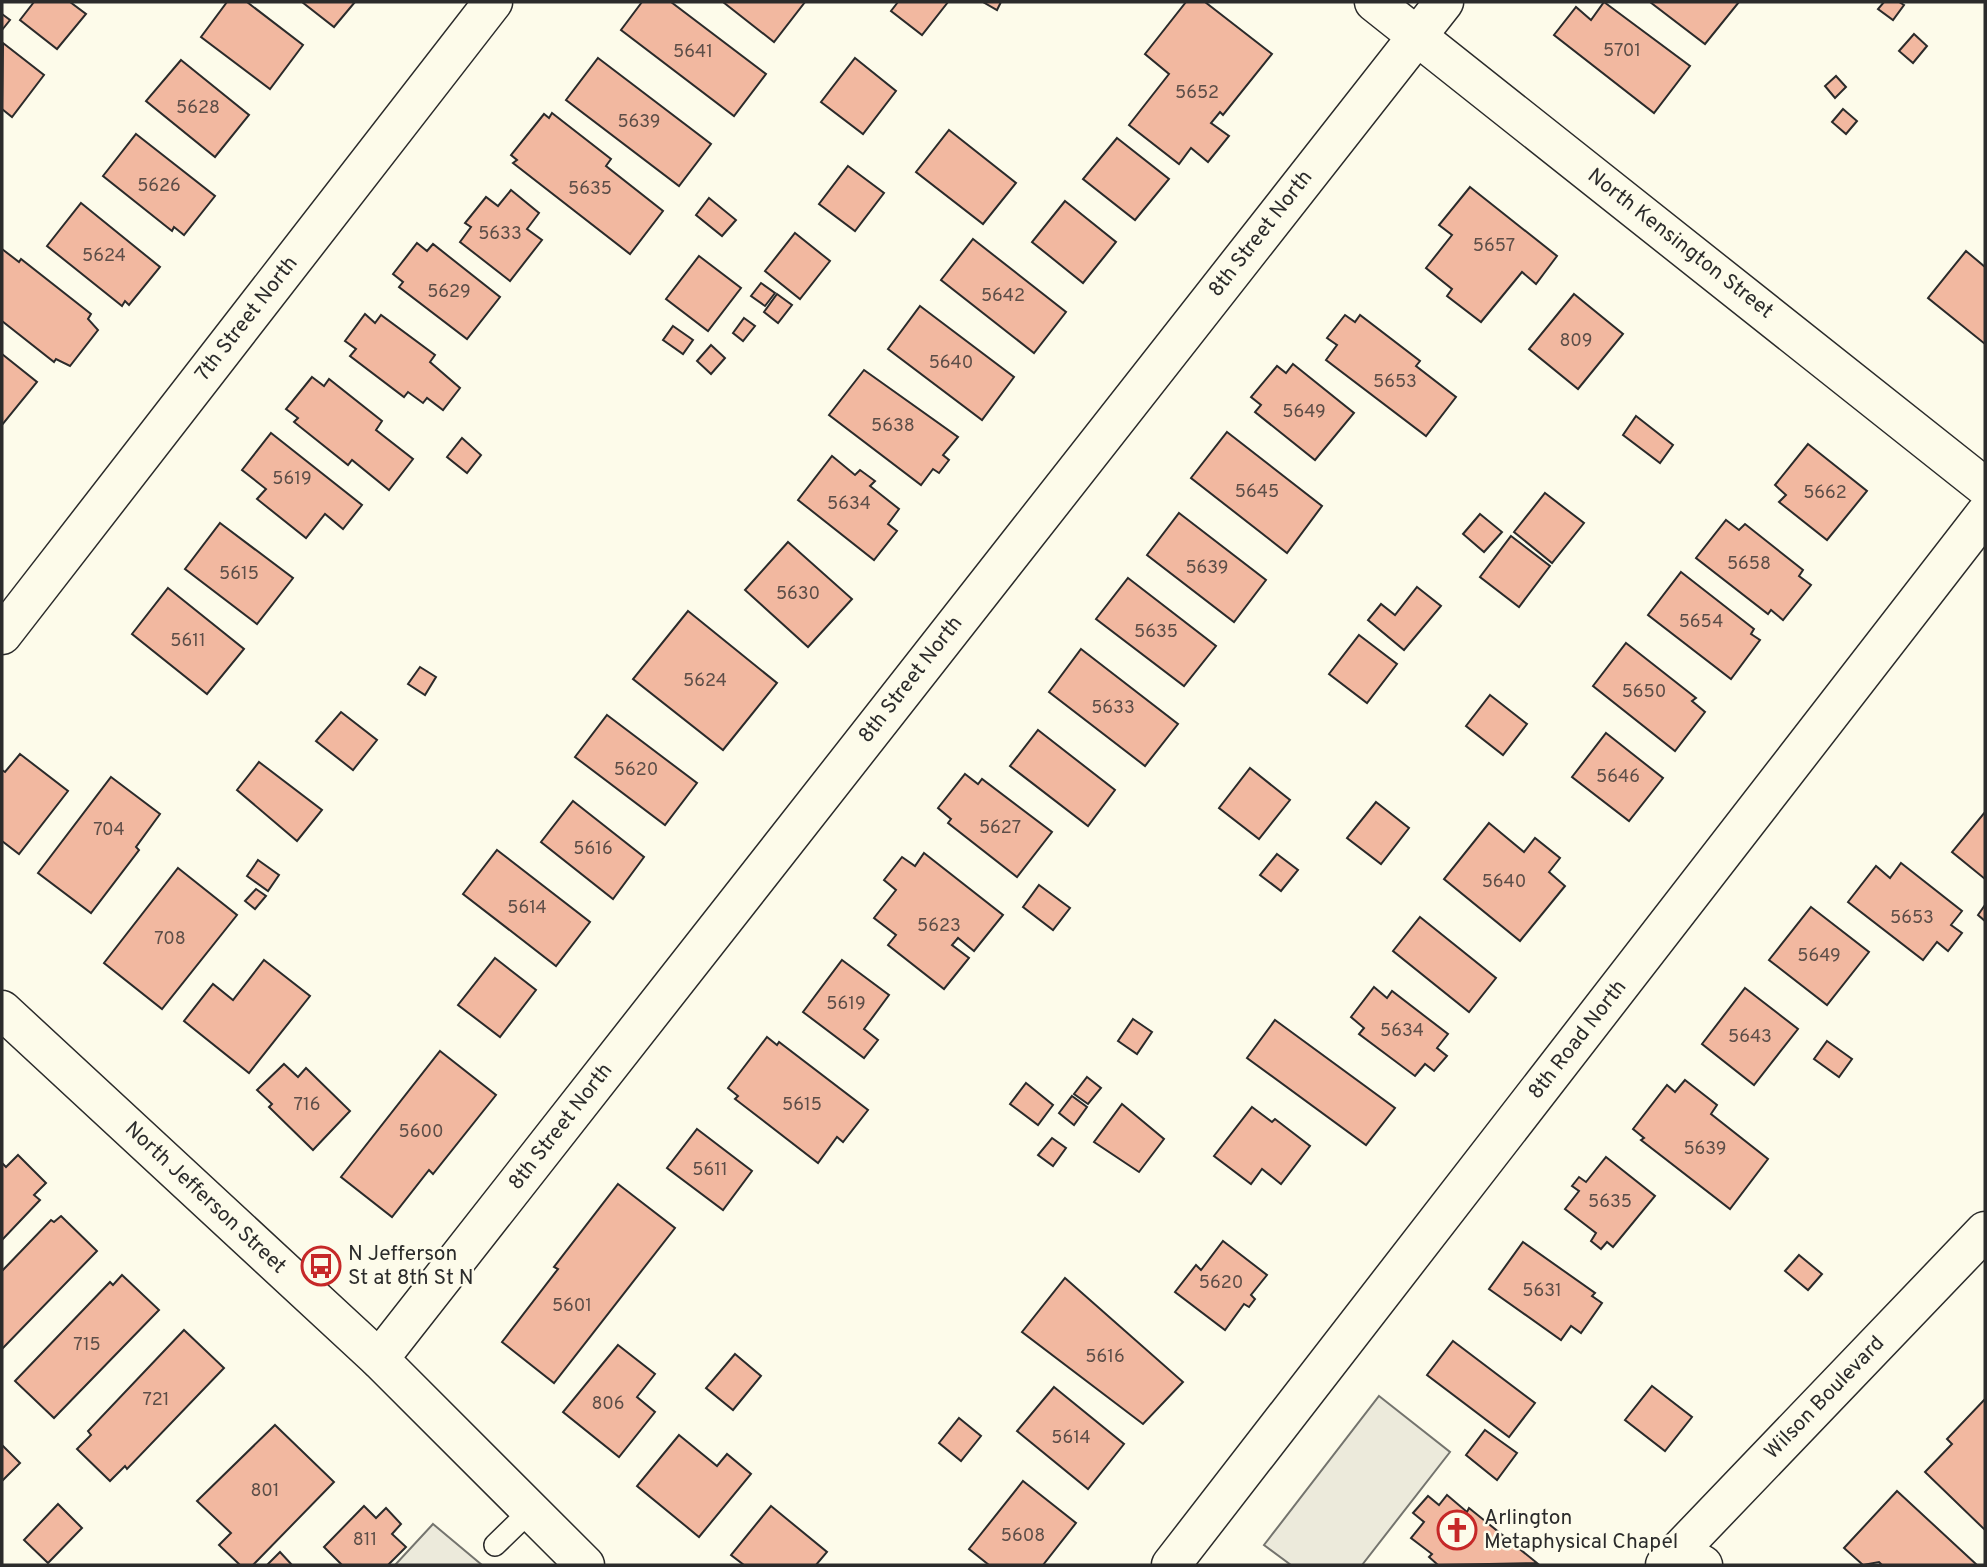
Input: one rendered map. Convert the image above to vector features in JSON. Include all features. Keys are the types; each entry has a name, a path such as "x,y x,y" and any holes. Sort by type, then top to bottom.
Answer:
{"street":[{"name":"7th Street North","path":"2,635 493,2"},
{"name":"North Kensington Street","path":"1374,2 1985,487"},
{"name":"8th Street North","path":"379,1359 1444,2"},
{"name":"8th Road North","path":"1171,1565 1985,514"},
{"name":"North Jefferson Street","path":"2,1010 379,1359 585,1565"},
{"name":"Wilson Boulevard","path":"1683,1560 1985,1231"}],"lane":[{"path":"495,1545 530,1511"}],"shaded area":[{"path":"1379,1396 1450,1452 1362,1565 1291,1565 1264,1545"},
{"path":"433,1524 482,1565 395,1565"}],"building":[{"path":"34,2 70,2 86,14 57,49 20,20"},
{"path":"227,2 247,2 303,45 270,89 201,37"},
{"path":"302,2 355,2 334,27"},
{"path":"642,2 671,2 766,74 734,116 621,30"},
{"path":"723,2 805,2 774,42"},
{"path":"898,2 948,2 922,35 891,11"},
{"path":"983,2 1001,2 997,10"},
{"path":"1186,2 1205,2 1272,54 1223,115 1220,112 1211,123 1229,136 1208,162 1191,148 1179,164 1129,125 1169,74 1145,54"},
{"path":"1604,2 1690,66 1654,113 1554,35 1576,7 1591,20"},
{"path":"1650,2 1739,2 1705,44"},
{"path":"1884,2 1899,2 1904,5 1893,20 1878,9"},
{"path":"2,14 10,20 2,30"},
{"path":"1914,34 1927,46 1913,63 1899,51"},
{"path":"3,43 44,75 12,117 2,109"},
{"path":"598,58 711,144 679,186 566,100"},
{"path":"855,58 896,91 863,134 821,102"},
{"path":"181,60 249,115 215,157 146,101"},
{"path":"1836,76 1846,87 1835,98 1825,86"},
{"path":"1843,109 1857,121 1846,134 1832,122"},
{"path":"552,113 611,159 606,166 663,211 630,254 513,163 517,160 511,155 544,114 549,118"},
{"path":"949,130 1016,183 983,224 916,172"},
{"path":"136,134 215,196 184,235 174,227 172,231 103,176"},
{"path":"1117,138 1169,179 1135,220 1083,179"},
{"path":"848,166 884,193 855,231 819,204"},
{"path":"1470,187 1557,256 1536,284 1522,272 1481,322 1447,296 1452,289 1426,268 1452,235 1439,225"},
{"path":"511,190 539,213 527,229 542,240 510,281 460,242 471,227 465,223 486,197 498,206"},
{"path":"709,198 736,220 722,236 696,215"},
{"path":"1065,201 1116,242 1083,283 1032,242"},
{"path":"81,203 160,267 129,305 125,301 122,306 47,246"},
{"path":"795,233 830,261 800,299 765,271"},
{"path":"973,239 1066,312 1034,353 941,280"},
{"path":"417,243 427,251 433,244 500,297 467,339 399,287 403,282 393,274"},
{"path":"2,249 19,262 21,259 91,314 88,319 98,330 70,366 56,359 54,362 2,321"},
{"path":"1966,251 1985,267 1985,344 1928,298"},
{"path":"699,256 741,288 708,331 666,299"},
{"path":"761,283 775,293 765,306 751,296"},
{"path":"777,294 792,305 778,323 764,312"},
{"path":"1574,294 1623,334 1578,389 1529,349"},
{"path":"920,306 1014,377 982,420 888,349"},
{"path":"365,314 375,323 381,315 435,355 430,362 460,388 443,410 427,398 423,403 408,392 404,397 350,356 356,349 345,341"},
{"path":"1345,315 1355,322 1360,315 1420,361 1416,366 1456,397 1426,436 1326,360 1337,345 1327,338"},
{"path":"744,318 755,326 743,341 733,333"},
{"path":"673,326 693,340 683,354 663,340"},
{"path":"711,345 725,358 711,374 697,361"},
{"path":"2,354 37,382 2,425"},
{"path":"1293,364 1354,413 1315,460 1255,412 1261,405 1251,397 1277,366 1286,373"},
{"path":"864,370 958,437 943,455 949,460 939,473 933,469 921,485 829,415"},
{"path":"312,377 324,386 329,379 382,421 376,430 413,459 389,490 352,460 348,465 294,422 298,418 286,409"},
{"path":"1636,416 1673,445 1660,463 1623,435"},
{"path":"1227,432 1322,506 1287,553 1191,478"},
{"path":"271,433 362,505 343,529 325,514 306,538 257,499 266,489 242,470"},
{"path":"462,438 481,455 467,473 447,457"},
{"path":"1808,444 1867,491 1827,540 1779,502 1786,495 1775,485"},
{"path":"832,456 855,475 860,470 875,481 870,486 899,509 888,524 897,531 874,560 798,500"},
{"path":"1545,493 1584,523 1552,563 1514,532"},
{"path":"1179,513 1266,580 1234,622 1147,555"},
{"path":"1480,514 1502,532 1484,552 1463,534"},
{"path":"1726,520 1739,530 1745,524 1803,570 1799,576 1811,585 1783,620 1771,610 1768,614 1696,558"},
{"path":"220,523 293,578 257,624 185,569"},
{"path":"1511,536 1550,566 1519,607 1480,577"},
{"path":"788,542 852,599 808,647 745,590"},
{"path":"1681,572 1754,629 1751,634 1760,640 1731,679 1648,615"},
{"path":"1128,578 1216,646 1184,686 1096,619"},
{"path":"1417,587 1441,606 1404,650 1368,620 1381,604 1395,615"},
{"path":"168,588 244,649 207,694 132,634"},
{"path":"688,611 777,683 723,750 633,679"},
{"path":"1359,635 1397,664 1367,703 1329,674"},
{"path":"1626,643 1696,698 1692,701 1705,712 1675,751 1593,686"},
{"path":"1081,649 1178,724 1145,766 1049,692"},
{"path":"420,667 436,677 425,695 408,684"},
{"path":"1490,695 1527,724 1503,755 1466,726"},
{"path":"341,712 377,740 353,770 316,741"},
{"path":"607,715 697,783 665,825 575,757"},
{"path":"1038,730 1115,790 1088,826 1010,766"},
{"path":"1606,733 1663,778 1629,821 1572,777"},
{"path":"20,754 68,791 19,854 2,841 2,770 5,772"},
{"path":"259,762 322,810 297,841 237,790"},
{"path":"1250,768 1290,800 1259,839 1219,808"},
{"path":"965,774 978,784 982,779 1052,832 1017,877 948,823 951,819 938,808"},
{"path":"111,777 160,814 136,847 139,850 91,913 38,873"},
{"path":"573,801 644,857 613,899 541,842"},
{"path":"1376,802 1409,828 1381,864 1347,838"},
{"path":"1985,812 1985,879 1952,852"},
{"path":"1489,823 1524,852 1535,838 1560,858 1549,872 1565,886 1520,941 1444,879"},
{"path":"497,850 590,922 556,966 463,894"},
{"path":"924,853 1003,915 974,951 958,938 952,945 969,958 944,989 888,945 896,935 874,918 896,890 884,880 902,857 915,866"},
{"path":"1277,854 1298,870 1281,891 1260,875"},
{"path":"258,860 279,875 268,891 247,876"},
{"path":"1901,863 1962,911 1951,925 1962,933 1948,951 1937,942 1923,960 1848,902 1876,866 1890,878"},
{"path":"178,868 237,915 162,1009 104,963"},
{"path":"1039,885 1070,908 1053,930 1023,907"},
{"path":"256,889 266,896 255,909 245,901"},
{"path":"1985,905 1985,921 1978,915"},
{"path":"1811,907 1869,952 1827,1005 1769,960"},
{"path":"1420,917 1496,978 1469,1012 1393,951"},
{"path":"495,958 536,990 500,1037 458,1005"},
{"path":"264,960 310,996 249,1073 184,1021 213,984 233,1000"},
{"path":"842,960 889,995 864,1029 878,1040 864,1058 803,1012"},
{"path":"1374,987 1387,998 1392,991 1448,1034 1437,1048 1447,1056 1434,1071 1425,1064 1415,1076 1359,1034 1364,1028 1351,1017"},
{"path":"1745,988 1798,1029 1754,1085 1702,1044"},
{"path":"1133,1019 1152,1032 1137,1054 1118,1041"},
{"path":"1275,1020 1395,1108 1366,1145 1247,1058"},
{"path":"767,1037 777,1045 779,1042 868,1110 843,1142 837,1137 818,1163 735,1099 738,1096 728,1088"},
{"path":"1827,1041 1852,1059 1839,1077 1814,1059"},
{"path":"440,1051 496,1095 433,1174 429,1170 392,1217 341,1177"},
{"path":"284,1064 298,1077 306,1068 350,1111 313,1150 269,1107 272,1104 257,1090"},
{"path":"1087,1077 1101,1088 1088,1104 1074,1094"},
{"path":"1685,1080 1717,1105 1711,1114 1768,1159 1730,1209 1641,1140 1644,1138 1633,1129 1667,1085 1675,1092"},
{"path":"1026,1083 1053,1105 1038,1125 1010,1104"},
{"path":"1072,1096 1087,1107 1074,1125 1059,1113"},
{"path":"1122,1104 1164,1139 1139,1172 1094,1142"},
{"path":"1252,1107 1272,1122 1275,1119 1310,1146 1281,1184 1262,1169 1251,1184 1214,1156"},
{"path":"697,1129 752,1171 723,1210 667,1168"},
{"path":"1052,1138 1066,1148 1053,1166 1038,1155"},
{"path":"18,1155 46,1183 34,1195 40,1200 2,1240 2,1163 6,1167"},
{"path":"1606,1157 1655,1196 1613,1247 1607,1242 1601,1249 1591,1241 1596,1233 1565,1209 1579,1191 1572,1186 1579,1177 1586,1182"},
{"path":"618,1184 675,1228 554,1383 502,1342 558,1269 554,1267"},
{"path":"61,1216 97,1251 2,1349 2,1271 51,1220 54,1222"},
{"path":"1223,1241 1267,1275 1251,1295 1255,1299 1249,1307 1244,1304 1225,1330 1175,1292 1196,1265 1201,1270"},
{"path":"1523,1242 1595,1293 1592,1296 1602,1303 1581,1333 1571,1326 1561,1340 1489,1289"},
{"path":"1799,1255 1822,1274 1808,1290 1785,1271"},
{"path":"122,1275 159,1310 54,1418 15,1381 110,1282 113,1285"},
{"path":"1065,1278 1183,1382 1143,1424 1022,1332"},
{"path":"184,1330 224,1368 127,1469 125,1466 110,1481 77,1449 91,1435 88,1431"},
{"path":"1453,1341 1535,1403 1509,1437 1427,1375"},
{"path":"618,1345 655,1374 637,1397 655,1412 619,1457 563,1412"},
{"path":"735,1354 761,1376 733,1410 706,1388"},
{"path":"1652,1386 1692,1417 1665,1451 1625,1420"},
{"path":"1054,1387 1124,1444 1088,1489 1017,1431"},
{"path":"1985,1399 1985,1530 1925,1472 1952,1444 1947,1439"},
{"path":"959,1418 981,1436 961,1461 939,1443"},
{"path":"275,1425 334,1482 253,1565 240,1565 219,1545 231,1533 197,1501"},
{"path":"1485,1430 1517,1453 1497,1480 1466,1455"},
{"path":"679,1435 717,1466 727,1454 751,1474 699,1537 637,1486"},
{"path":"2,1445 20,1463 2,1481"},
{"path":"1023,1481 1076,1523 1043,1565 989,1565 969,1549"},
{"path":"1897,1491 1977,1565 1882,1565 1879,1562 1863,1565 1844,1548"},
{"name":"Arlington Metaphysical Chapel","path":"1447,1495 1467,1512 1469,1508 1537,1563 1438,1565 1429,1557 1432,1554 1411,1538 1424,1522 1413,1513 1428,1496 1439,1505"},
{"path":"58,1504 82,1528 48,1563 24,1540"},
{"path":"364,1506 376,1518 386,1508 401,1524 392,1534 406,1547 388,1565 342,1565 324,1547"},
{"path":"771,1506 827,1552 816,1565 744,1565 731,1555"},
{"path":"280,1552 292,1565 267,1565"}],"place":[{"name":"N Jefferson St at 8th St N","path":"321,1266"},
{"name":"Arlington Metaphysical Chapel","path":"1457,1530"}]}
